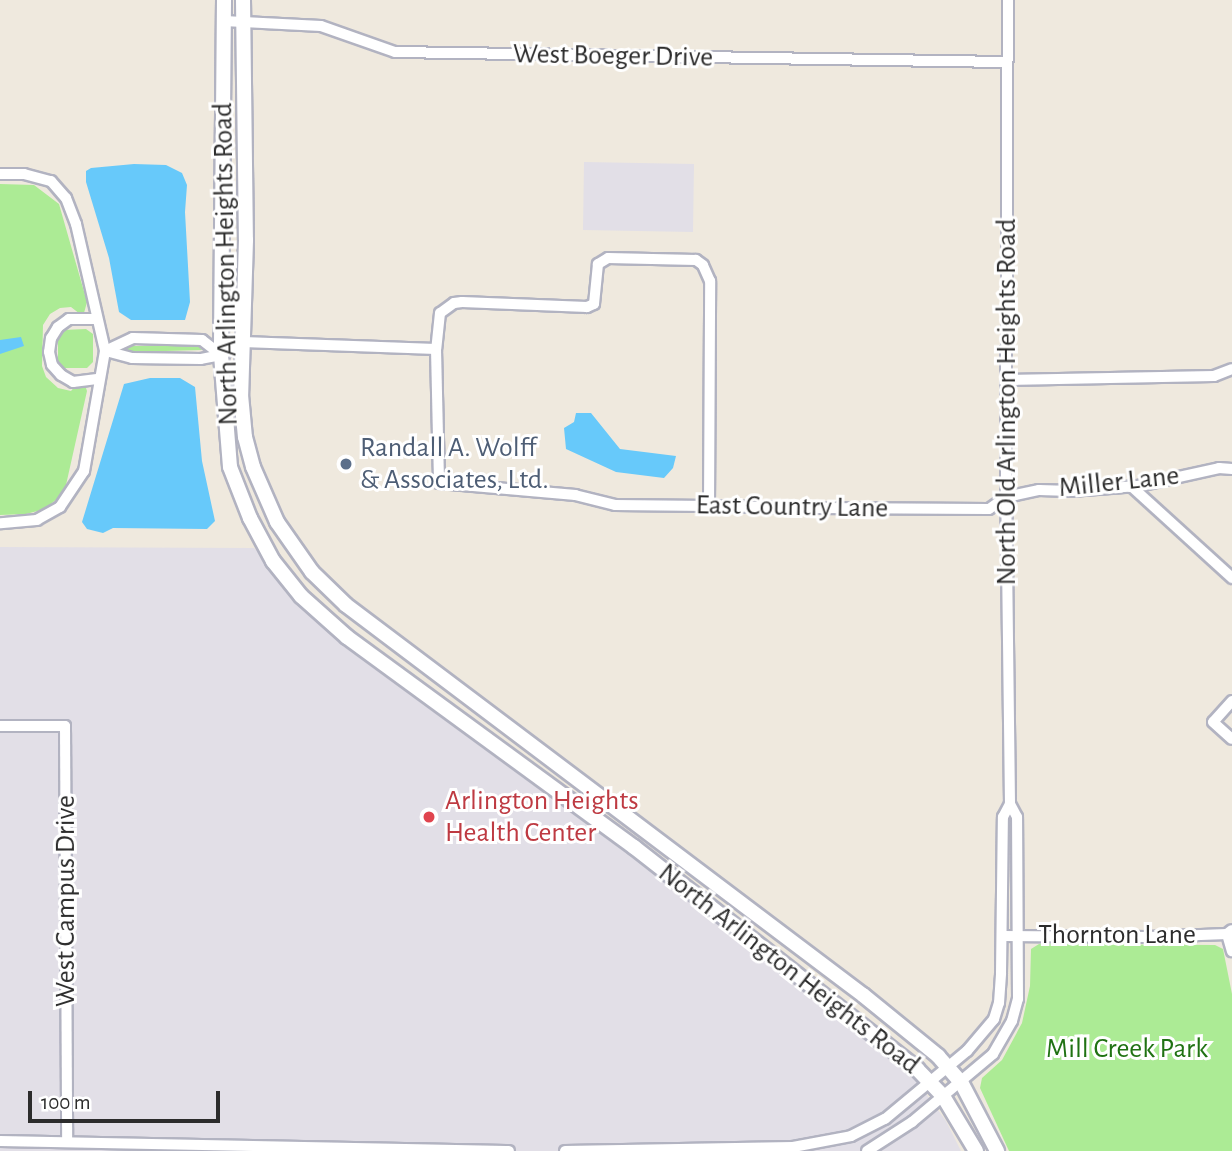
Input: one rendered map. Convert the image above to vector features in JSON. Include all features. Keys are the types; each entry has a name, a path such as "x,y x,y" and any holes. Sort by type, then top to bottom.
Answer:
{"main road":[{"name":"North Arlington Heights Road","path":"224,0 221,355 234,481 273,561 301,596 347,637 688,887 930,1081 943,1096 976,1151"},
{"name":"North Arlington Heights Road","path":"243,0 241,395 245,437 253,467 277,522 312,572 346,605 863,995 948,1066 961,1082 997,1151"}],"street":[{"name":"North Old Arlington Heights Road","path":"867,1151 890,1139 993,1054 1012,1021 1018,999 1017,817 1010,804 1006,497 1008,0"},
{"name":"West Boeger Drive","path":"224,22 321,26 395,52 1006,62"},
{"path":"0,174 24,174 51,181 66,198 76,224 104,351 84,471 60,507 37,520 0,523"},
{"path":"104,351 132,358 201,359 221,355 243,342 436,349 437,320 445,307 454,303 587,307 594,303 598,264 608,258 696,260 703,265 710,281 709,506"},
{"path":"96,319 69,319 58,327 51,338 49,352 52,365 61,375 73,382 99,379"},
{"path":"104,351 133,338 202,340 221,355"},
{"name":"East Country Lane","path":"436,349 439,483 575,495 615,505 989,509 1006,497"},
{"path":"1006,380 1214,376 1232,369"},
{"name":"Miller Lane","path":"1006,497 1039,490 1071,491 1130,486 1219,468 1232,469"},
{"path":"1130,486 1232,578"},
{"path":"1232,701 1213,722 1232,739"},
{"name":"West Campus Drive","path":"0,726 65,726 67,1141"},
{"name":"North Old Arlington Heights Road","path":"565,1151 726,1151 793,1147 851,1136 885,1119 967,1051 994,1019 999,1003 1002,936 1003,817 1010,804"},
{"path":"1229,932 1232,951"},
{"name":"Thornton Lane","path":"1002,936 1148,937 1229,932"},
{"path":"0,1141 509,1151"}],"shaded area":[{"path":"584,162 694,164 693,232 583,230"},
{"path":"0,547 254,548 604,835 911,1073 946,1121 961,1151 0,1151"}],"green space":[{"path":"0,184 34,185 59,204 87,302 84,313 80,314 71,307 60,308 50,314 43,325 42,366 46,377 58,388 71,391 76,385 85,385 87,391 66,485 58,498 45,509 26,514 0,515"},
{"path":"86,329 93,334 93,362 87,368 62,368 58,361 58,335 63,330"},
{"path":"129,346 198,346 202,350 129,352 126,349"},
{"name":"Mill Creek Park","path":"1039,944 1215,945 1223,949 1232,994 1232,1151 1009,1151 980,1088 982,1078 1002,1060 1022,1023 1030,986 1031,949"}],"water":[{"path":"134,164 166,165 182,173 187,185 185,212 190,302 185,320 131,320 119,312 109,258 86,182 86,171 91,168"},
{"path":"21,337 24,346 0,354 0,340"},
{"path":"150,378 180,378 195,387 202,461 215,521 207,529 113,528 103,533 87,529 82,522 124,384"},
{"path":"576,413 591,413 620,449 676,456 673,468 664,478 616,472 566,449 564,428 574,422"}],"place":[{"name":"Randall A. Wolff & Associates, Ltd.","path":"346,464"},
{"name":"Arlington Heights Health Center","path":"429,817"}]}
